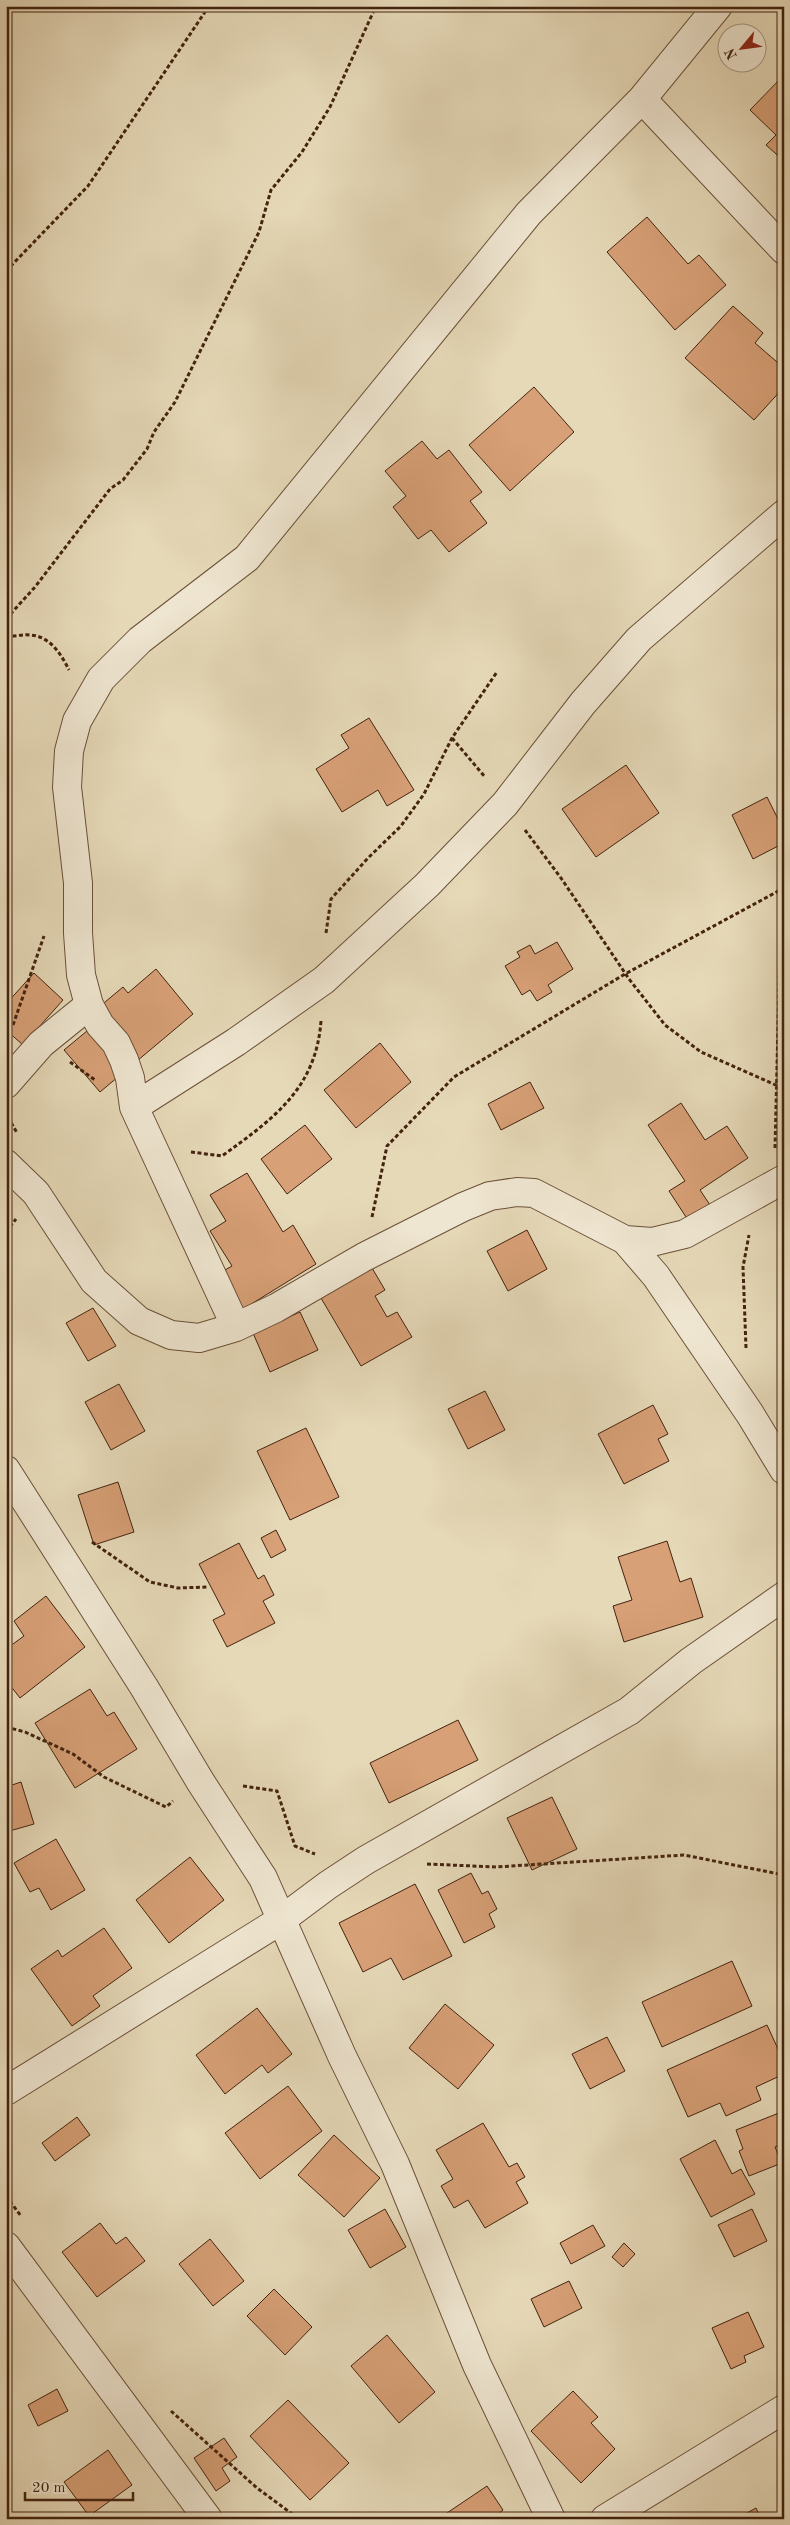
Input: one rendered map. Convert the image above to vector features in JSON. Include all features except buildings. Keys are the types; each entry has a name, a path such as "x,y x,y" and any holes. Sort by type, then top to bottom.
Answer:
{"street":[{"path":"236,1327 134,1107 130,1078 124,1060 116,1043 100,1025 89,1005 81,975 78,933 78,883 67,787 69,751 77,721 101,679 140,640 247,558 529,213 642,99 718,6"},
{"path":"642,99 784,250"},
{"path":"134,1107 236,1042 324,980 427,885 506,804 583,703 639,639 784,514"},
{"path":"6,1084 42,1044 89,1005"},
{"path":"6,1164 36,1193 94,1281 139,1321 171,1335 199,1338 236,1327 276,1308 364,1256 464,1207 490,1196 517,1192 534,1192 625,1240 656,1276 750,1414 784,1470"},
{"path":"625,1240 652,1242 685,1234 784,1178"},
{"path":"6,1470 144,1686 200,1781 263,1878 342,2056 395,2164 477,2365 551,2519"},
{"path":"6,2091 281,1920 328,1884 366,1860 629,1711 691,1661 784,1596"},
{"path":"6,2246 208,2519"},
{"path":"605,2519 784,2409"}],"path":[{"path":"6,271 88,186 209,6"},
{"path":"6,619 35,587 110,489 123,480 147,449 154,432 175,402 259,232 271,190 302,152 330,107 376,6"},
{"path":"452,738 506,804 560,878 625,974 665,1025 701,1052 778,1086 784,1094"},
{"path":"364,1256 387,1146 454,1077 625,974 784,888"},
{"path":"90,1540 150,1582 178,1588 208,1586"},
{"path":"6,2196 24,2220"},
{"path":"168,2408 257,2488 298,2519"}]}
